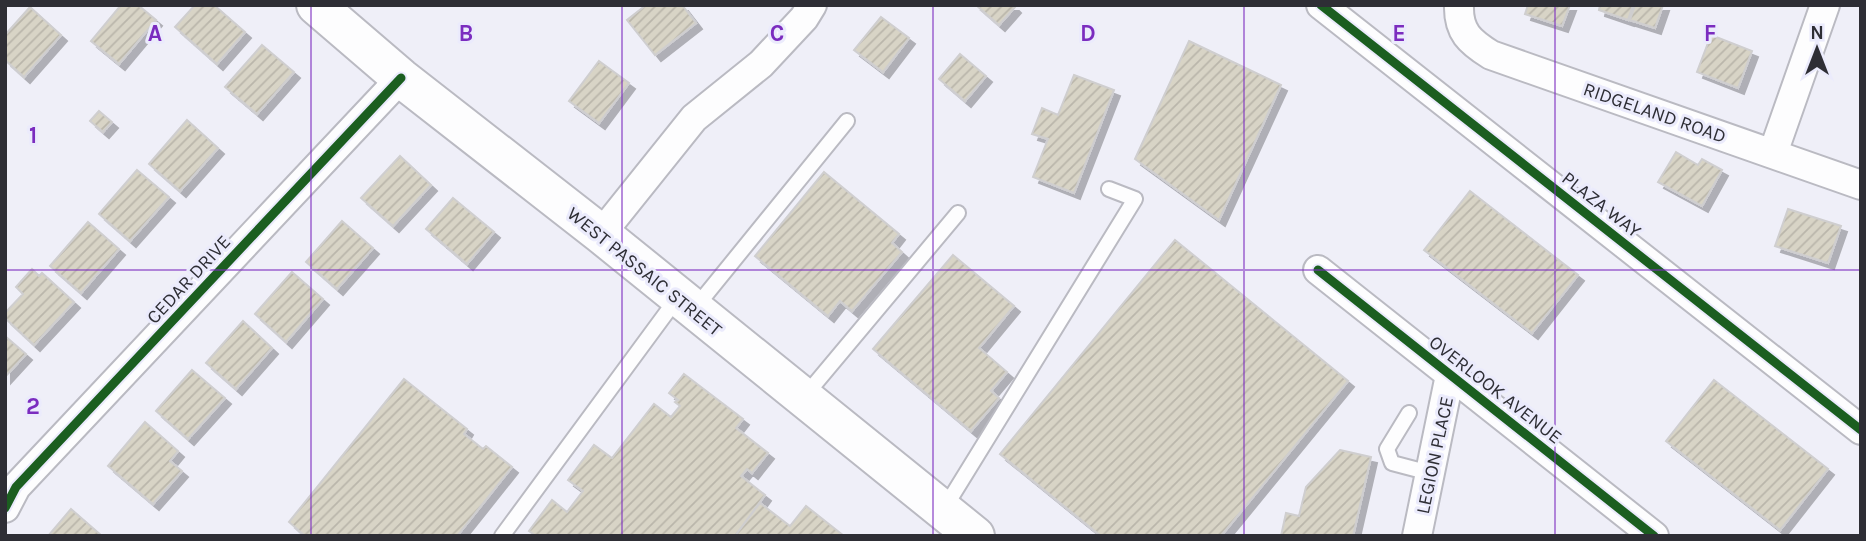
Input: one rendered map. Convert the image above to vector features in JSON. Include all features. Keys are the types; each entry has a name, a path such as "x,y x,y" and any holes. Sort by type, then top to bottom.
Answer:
{"main road":[{"name":"WEST PASSAIC STREET","path":"316,5 401,78 601,234 956,523"}],"street":[{"path":"601,234 694,118 761,64 804,18 811,5"},
{"name":"PLAZA WAY","path":"1321,5 1861,430"},
{"path":"1773,153 1825,5"},
{"name":"RIDGELAND ROAD","path":"1460,15 1472,43 1492,55 1861,185"},
{"name":"CEDAR DRIVE","path":"5,508 16,487 401,78"},
{"name":"OVERLOOK AVENUE","path":"1318,270 1654,536"},
{"name":"LEGION PLACE","path":"1417,536 1450,375"}],"lane":[{"path":"502,536 572,442 686,303 847,121"},
{"path":"956,523 1135,199 1109,189"},
{"path":"804,398 958,213"},
{"path":"1409,413 1387,449 1392,463 1430,473"}],"building":[{"path":"121,5 138,5 156,20 119,64 91,41"},
{"path":"195,5 214,5 245,32 217,64 175,27"},
{"path":"646,5 682,5 696,23 655,55 627,20"},
{"path":"976,5 1013,5 1015,7 999,25"},
{"path":"1528,5 1570,5 1562,26 1525,14"},
{"path":"1600,5 1633,5 1628,20 1599,10"},
{"path":"1635,5 1663,5 1655,28 1630,20"},
{"path":"30,7 61,35 24,77 5,60 5,35"},
{"path":"881,17 909,38 883,72 854,50"},
{"path":"1711,35 1752,51 1738,88 1697,72"},
{"path":"1189,41 1281,85 1219,220 1135,159"},
{"path":"262,45 294,72 257,114 225,87"},
{"path":"960,54 986,76 965,101 939,79"},
{"path":"599,61 629,83 599,123 569,101"},
{"path":"1074,75 1114,90 1074,193 1033,177 1048,139 1032,134 1042,108 1058,115"},
{"path":"99,111 112,122 103,132 90,121"},
{"path":"187,120 218,148 180,191 149,164"},
{"path":"1676,152 1698,165 1702,159 1722,170 1702,206 1658,182"},
{"path":"400,156 431,185 393,226 361,198"},
{"path":"137,170 169,197 130,241 99,214"},
{"path":"824,172 899,234 892,243 902,252 852,311 840,301 828,316 755,256"},
{"path":"1470,191 1578,275 1532,333 1424,250"},
{"path":"453,198 494,232 467,264 426,229"},
{"path":"1788,209 1841,226 1828,263 1775,246"},
{"path":"342,221 373,248 337,289 306,262"},
{"path":"88,222 119,249 81,293 50,266"},
{"path":"1175,240 1348,381 1221,536 1101,536 1000,454"},
{"path":"953,255 1014,306 979,348 1007,372 991,391 999,398 971,431 873,349"},
{"path":"32,269 39,276 42,273 74,302 34,345 5,318 5,313 23,294 16,287"},
{"path":"292,272 323,299 286,342 255,314"},
{"path":"243,321 272,348 236,389 206,363"},
{"path":"5,336 26,354 5,377"},
{"path":"192,370 225,398 188,439 156,411"},
{"path":"684,374 743,419 736,428 768,453 752,473 747,469 741,476 765,495 735,536 536,536 529,531 552,500 567,512 583,491 568,480 594,445 612,458 654,404 671,417 680,406 675,402 678,400 669,393"},
{"path":"404,379 467,429 464,434 483,449 486,446 512,467 457,536 305,536 289,522"},
{"path":"1714,380 1828,469 1780,530 1666,441"},
{"path":"145,422 178,451 170,461 182,471 153,504 108,466"},
{"path":"1340,450 1371,457 1353,536 1281,536 1286,513 1299,516 1306,487"},
{"path":"760,503 790,526 806,506 844,536 735,536"},
{"path":"71,509 102,536 48,536"}],"cycle path":[{"path":"1321,5 1861,430"},
{"path":"5,508 16,487 401,78"},
{"path":"1318,270 1654,536"}]}
